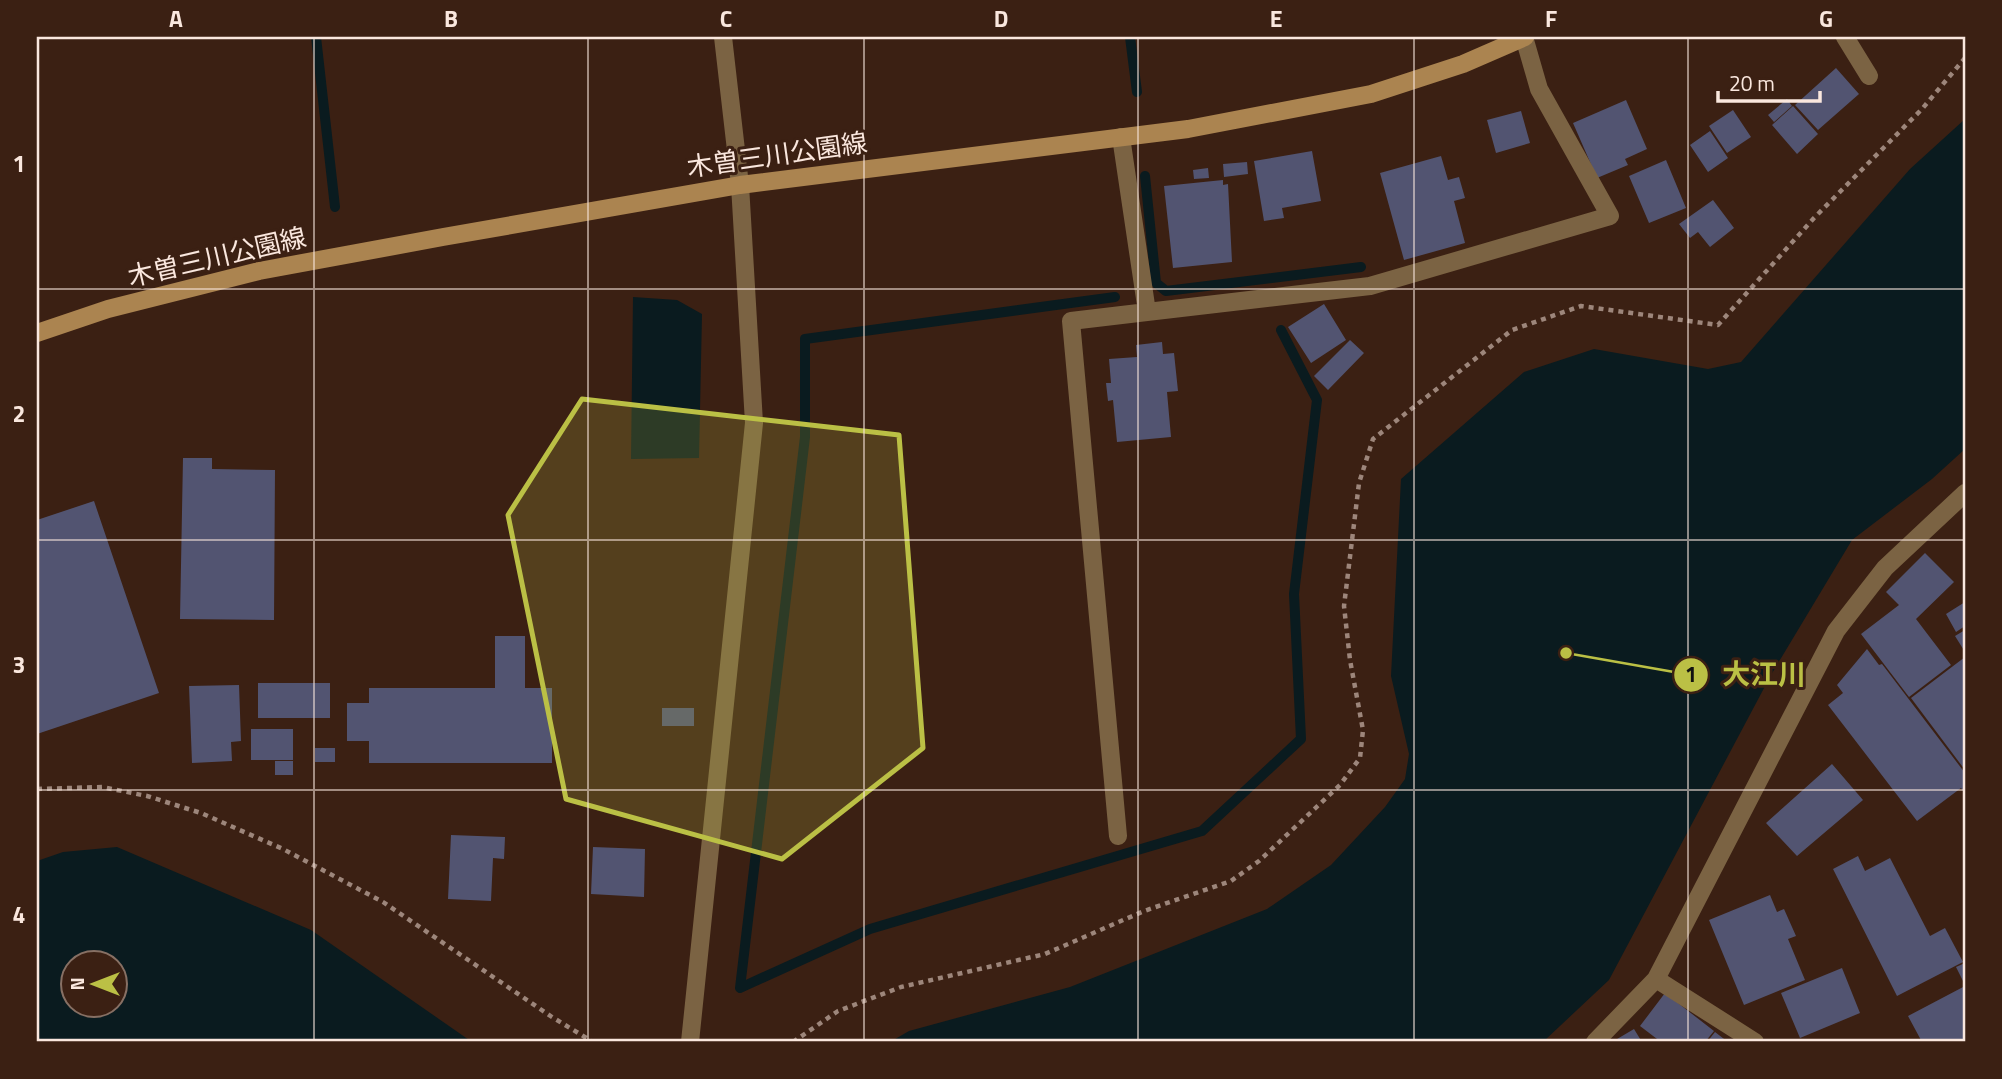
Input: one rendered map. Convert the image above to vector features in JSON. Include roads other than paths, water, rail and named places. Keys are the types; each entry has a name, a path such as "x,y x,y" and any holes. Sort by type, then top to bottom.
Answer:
{"main road":[{"name":"木曽三川公園線","path":"37,333 108,309 259,271 740,185 1188,129 1371,94 1463,64 1524,37"}],"street":[{"path":"690,1042 754,423 740,185 723,37"},
{"path":"1118,836 1071,321 1370,286 1610,216 1539,89 1524,37"},
{"path":"1845,37 1869,76"},
{"path":"1121,137 1147,312"},
{"path":"1595,1042 1656,979 1836,631 1885,568 1965,493"},
{"path":"1656,979 1755,1042"}],"waterway":[{"path":"316,37 335,207"},
{"path":"1130,37 1137,92"},
{"path":"1145,176 1156,283 1166,291 1361,267"},
{"path":"740,988 805,437 805,339 1115,297"},
{"path":"740,988 870,929 1202,831 1301,739 1294,594 1317,400 1281,330"}],"place":[{"name":"大江川","path":"1566,653"}]}
